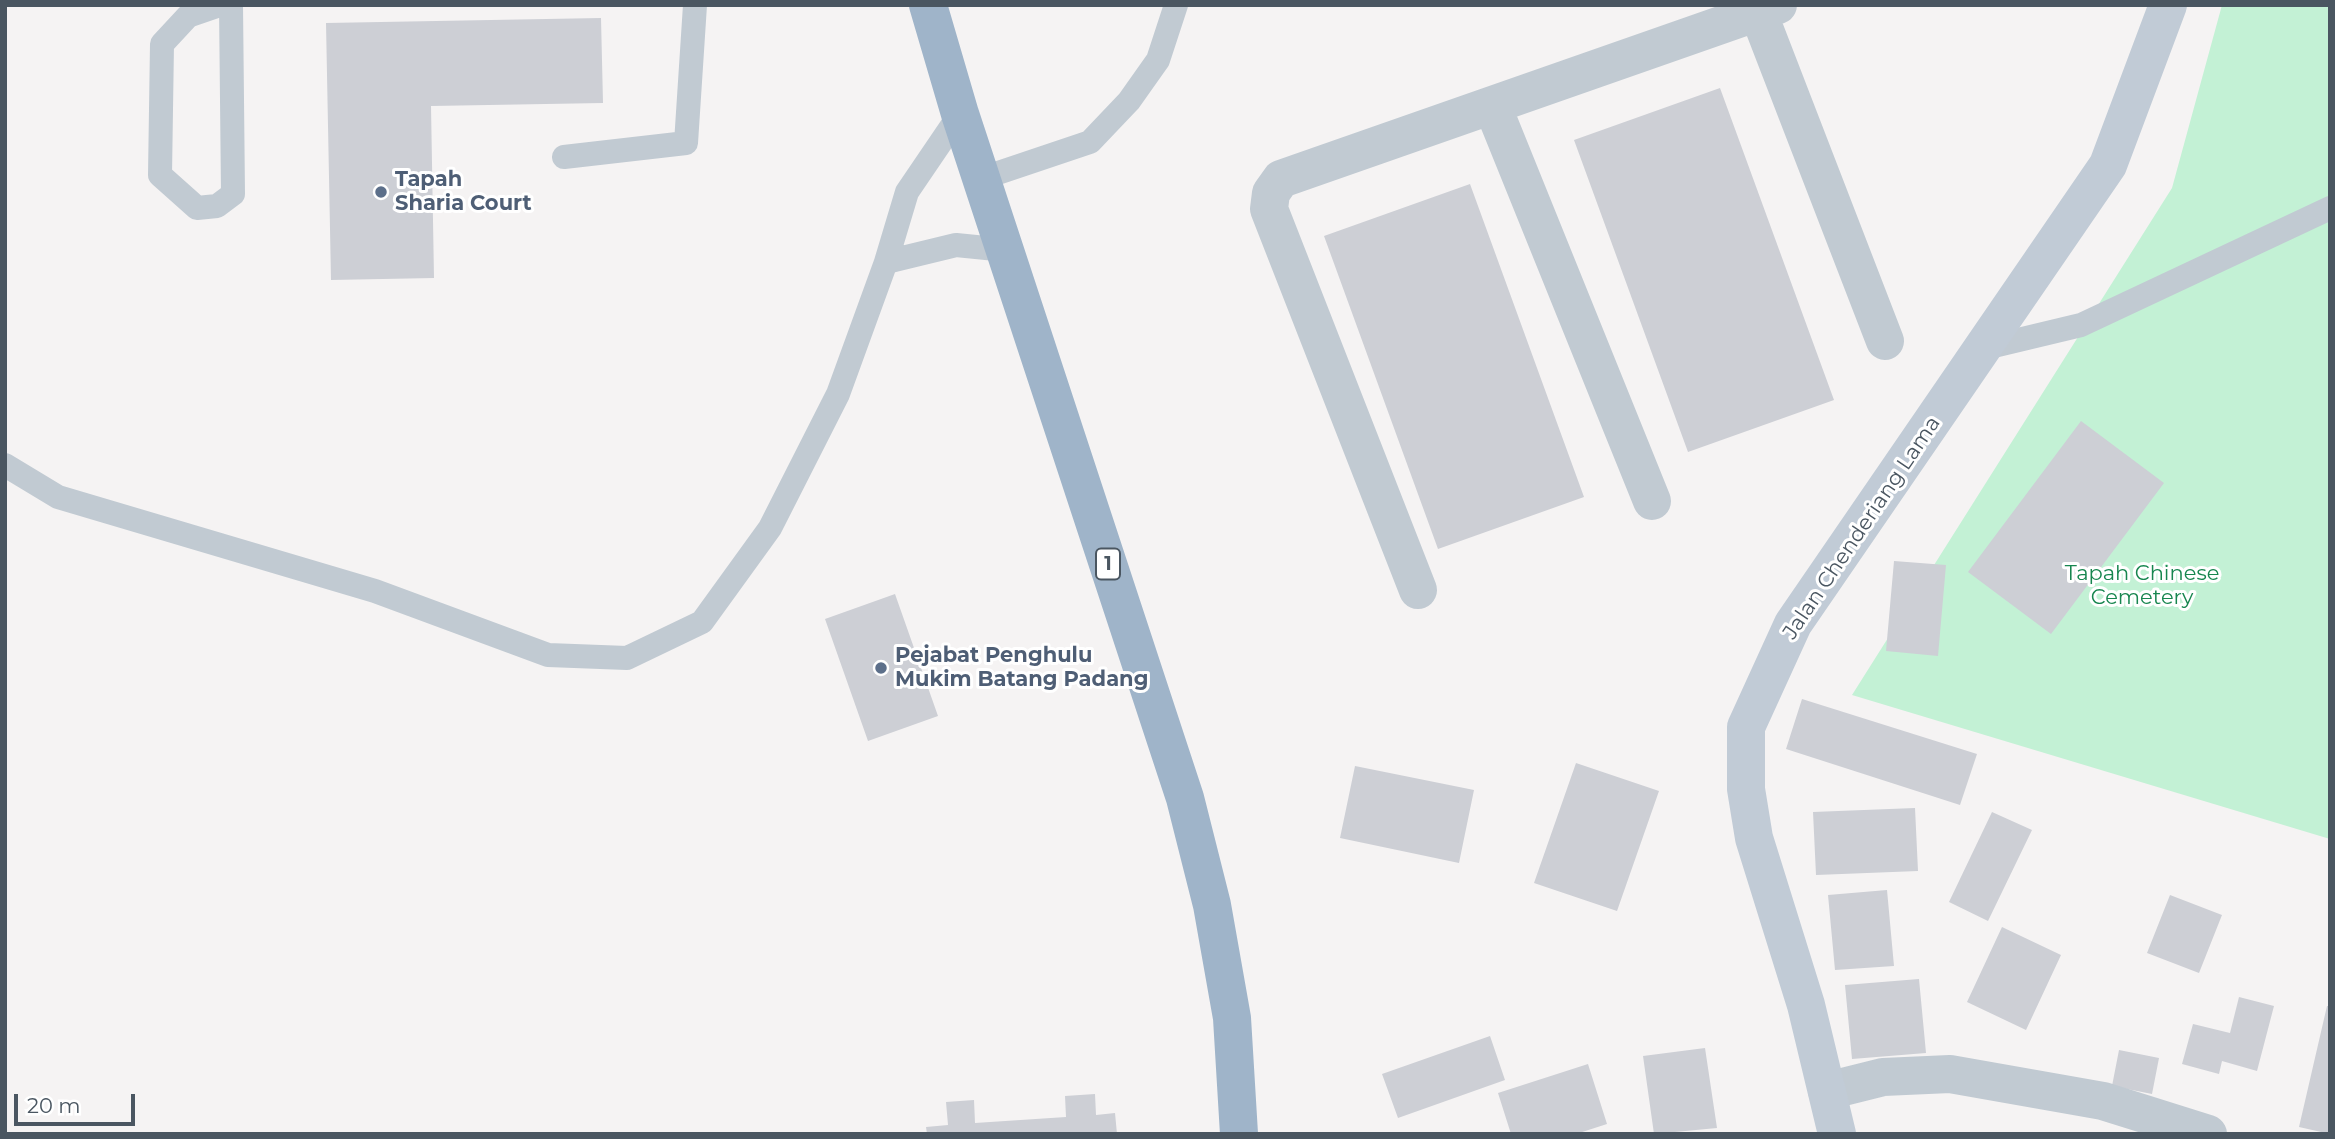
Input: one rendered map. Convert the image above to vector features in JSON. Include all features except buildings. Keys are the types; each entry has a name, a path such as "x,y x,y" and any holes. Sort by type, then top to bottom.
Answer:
{"highway":[{"name":"1","path":"928,5 960,114 1185,798 1212,905 1232,1018 1239,1134"}],"main road":[{"name":"Jalan Chenderiang Lama","path":"1837,1134 1806,1005 1754,838 1746,789 1746,727 1793,624 1985,348 2108,165 2168,5"}],"street":[{"path":"1418,590 1269,209 1271,193 1281,179 1768,9 1885,341"},
{"path":"1492,105 1652,501"},
{"path":"1827,1091 1883,1077 1950,1074 2103,1101 2208,1134"}],"lane":[{"path":"220,5 188,16 162,44 160,176 197,208 218,206 233,194 231,5"},
{"path":"564,157 686,143 695,5"},
{"path":"982,178 1090,142 1129,101 1158,60 1176,5"},
{"path":"5,465 58,497 375,591 548,655 626,659 702,622 770,528 838,394 886,262 907,191 960,114"},
{"path":"1985,348 2081,325 2330,208"},
{"path":"886,262 956,245 1006,250"}],"green space":[{"name":"Tapah Chinese Cemetery","path":"2222,5 2330,5 2330,839 1852,695 2172,188"}],"place":[{"name":"Tapah Sharia Court","path":"381,192"},
{"name":"Pejabat Penghulu Mukim Batang Padang","path":"881,668"}]}
